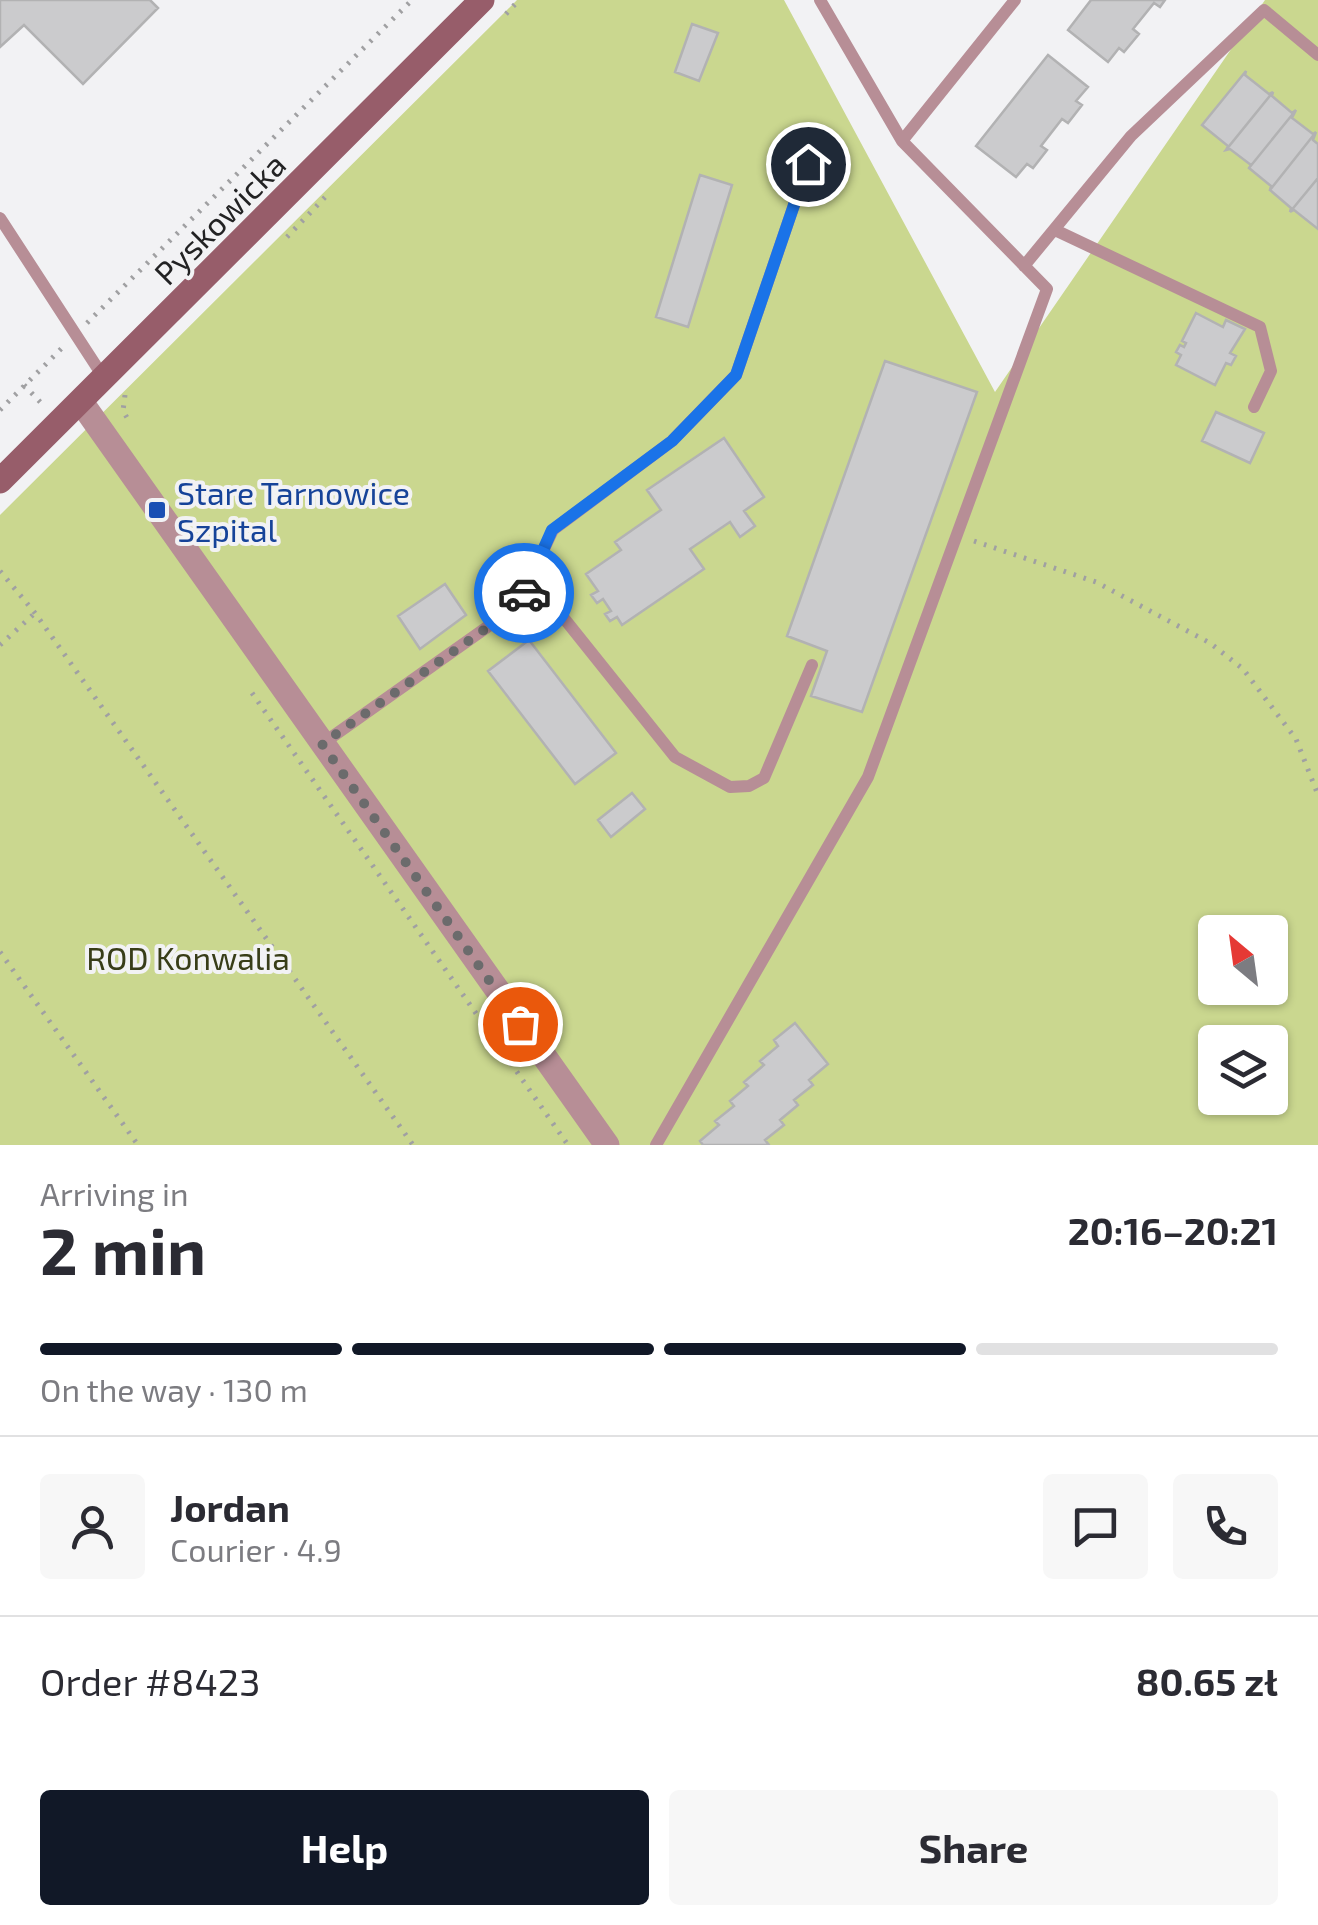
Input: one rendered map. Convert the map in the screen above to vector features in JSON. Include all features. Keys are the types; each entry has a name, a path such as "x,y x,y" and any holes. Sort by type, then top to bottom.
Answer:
{"street":[{"name":"Pyskowicka","path":"0,482 482,0"},
{"path":"81,402 607,1145"}],"lane":[{"path":"656,1145 868,777 1047,290 902,141 820,0"},
{"path":"902,141 1015,0"},
{"path":"1024,266 1132,136 1268,5 1318,55"},
{"path":"322,744 518,606 552,530 672,441 736,375 808,164"},
{"path":"0,220 104,378"},
{"path":"1055,230 1260,328 1270,371 1254,407"},
{"path":"531,577 675,757 730,787 749,786 764,778 812,665"}],"path":[{"path":"0,410 412,0"},
{"path":"24,385 50,412"},
{"path":"132,386 122,402 132,427"},
{"path":"957,535 1096,582 1210,642 1242,669 1296,739 1318,795"},
{"path":"0,571 35,613 412,1145"},
{"path":"0,645 35,613"},
{"path":"242,679 568,1145"},
{"path":"0,952 138,1145"}],"green space":[{"name":"ROD Konwalia","path":"517,0 784,0 995,392 1265,0 1318,0 1318,1145 0,1145 0,515"}],"building":[{"path":"0,0 150,0 158,8 83,84 24,25 0,47"},
{"path":"1091,0 1165,0 1160,7 1154,3 1133,29 1139,34 1124,52 1119,48 1108,62 1068,30"},
{"path":"692,24 718,33 699,81 675,72"},
{"path":"1048,55 1088,87 1076,101 1082,105 1068,123 1062,119 1041,146 1047,150 1033,168 1027,164 1016,177 976,146"},
{"path":"1246,71 1245,75 1269,94 1273,92 1226,150 1228,146 1202,125"},
{"path":"1273,92 1272,96 1292,113 1296,110 1249,168 1251,165 1226,150"},
{"path":"1296,110 1292,118 1313,134 1316,132 1270,190 1271,186 1249,168"},
{"path":"1316,132 1313,140 1318,144 1318,178 1290,212 1291,208 1270,190"},
{"path":"700,175 732,185 688,327 656,317"},
{"path":"1318,178 1318,229 1294,210 1290,212"},
{"path":"1196,313 1223,327 1226,320 1245,329 1230,353 1236,356 1231,365 1226,363 1215,385 1176,365 1181,355 1176,352 1180,345 1184,347 1186,343 1182,341"},
{"path":"885,361 977,392 862,712 811,696 827,651 787,636"},
{"path":"1216,412 1264,433 1250,463 1202,441"},
{"path":"724,438 764,497 744,511 755,526 740,537 730,522 690,549 704,569 622,625 617,617 610,621 605,614 611,611 603,599 597,603 591,595 598,591 586,574 621,550 615,542 661,510 647,490"},
{"path":"445,584 466,615 420,649 398,616"},
{"path":"529,640 616,753 575,784 488,671"},
{"path":"632,793 645,809 611,837 598,820"},
{"path":"795,1023 828,1064 809,1080 813,1085 794,1100 798,1105 780,1120 784,1125 765,1140 769,1145 703,1145 700,1141 719,1125 715,1121 734,1106 730,1101 748,1086 744,1082 778,1046 774,1040"}],"way so far":[{"path":"520,1024 322,744 518,606 524,593"}],"place":[{"name":"Stare Tarnowice Szpital","path":"157,510"}],"route":[{"path":"524,593 552,530 672,441 736,375 808,164"}]}
